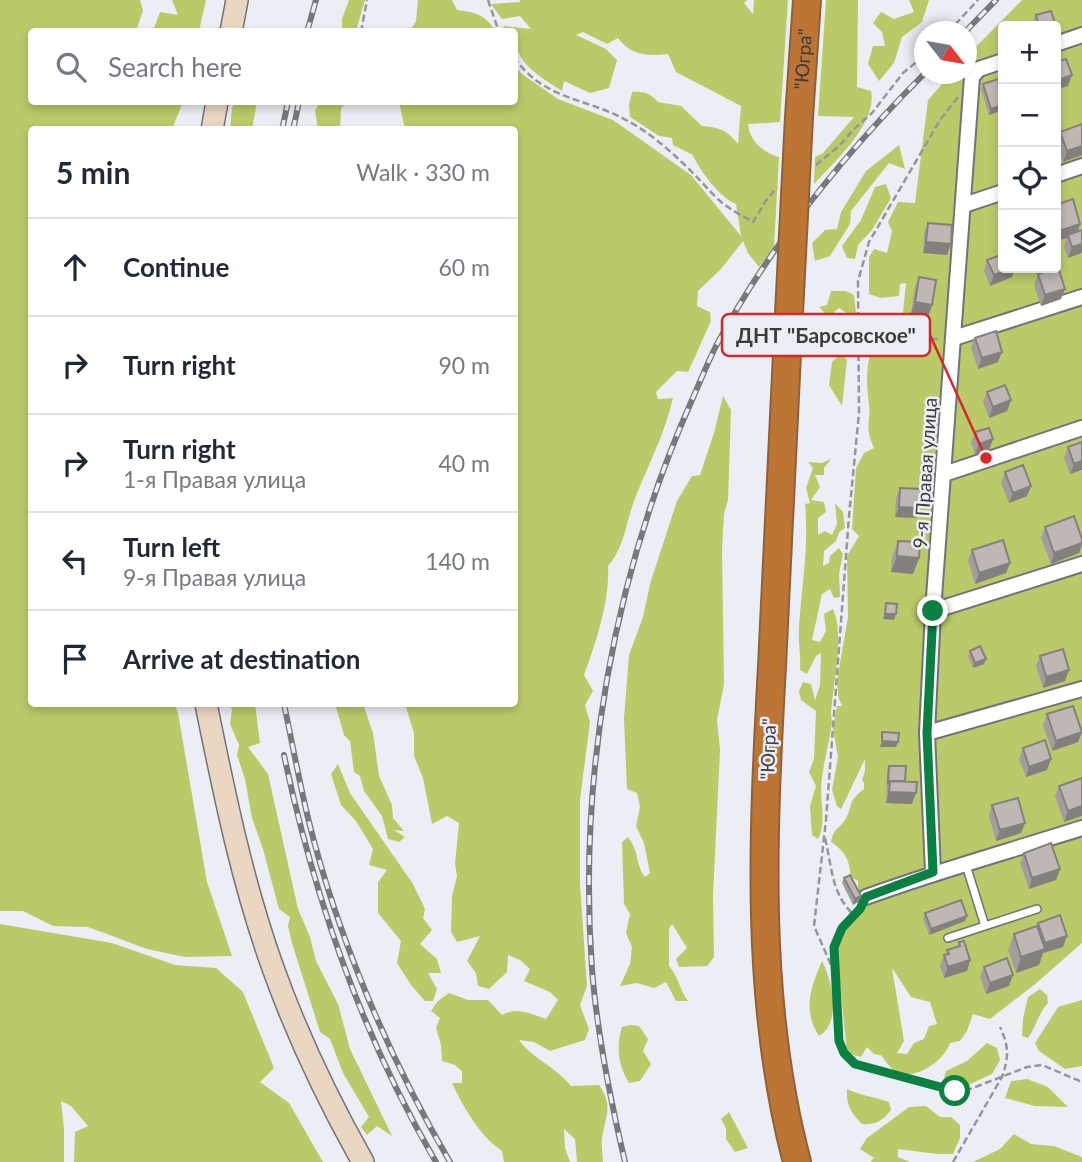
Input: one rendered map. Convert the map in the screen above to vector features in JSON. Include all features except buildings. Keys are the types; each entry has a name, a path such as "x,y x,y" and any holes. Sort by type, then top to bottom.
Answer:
{"highway":[{"name":"\"Югра\"","path":"797,1162 777,1069 764,923 767,762 807,0"}],"main road":[{"path":"232,28 237,0"},
{"path":"213,126 216,105"},
{"path":"207,707 223,792 255,913 273,968 319,1080 363,1162"}],"street":[{"path":"1061,42 1082,35"},
{"path":"977,71 998,63"},
{"name":"9-я Правая улица","path":"933,872 927,733 933,611 972,84"},
{"path":"1061,173 1082,166"},
{"path":"964,205 998,194"},
{"path":"954,338 1082,297"},
{"path":"944,474 1082,428"},
{"path":"933,611 1082,564"},
{"path":"927,733 1082,689"},
{"path":"866,897 933,872 1082,828"}],"lane":[{"path":"966,864 985,926"},
{"path":"947,938 1037,909"}],"path":[{"path":"361,28 367,0"},
{"path":"488,0 498,28"},
{"path":"958,21 978,0"},
{"path":"518,63 556,92 578,102 607,110 645,131 684,164 724,204 752,222 775,189 786,182"},
{"path":"809,169 839,146 914,64"},
{"path":"835,974 825,957 814,926 859,413 858,281 869,242 940,120 967,84"},
{"path":"859,333 867,318 881,320 893,332 925,339 954,338"},
{"path":"824,835 834,886 845,907 854,915"},
{"path":"866,897 842,928 834,947 839,1041 844,1053 855,1064 955,1091 965,1091 1027,1067 1042,1065 1082,1082"},
{"path":"953,1162 1002,1077 1007,1062 1008,1044 1000,1027"}],"green space":[{"path":"0,0 140,0 143,11 137,28 28,28 28,105 182,105 173,126 28,126 28,707 175,707 207,882 232,956 185,957 147,949 88,927 53,926 23,911 0,911"},
{"path":"172,0 206,0 200,28 154,28 160,12 178,15"},
{"path":"349,0 365,0 357,28 342,28 342,19"},
{"path":"418,0 452,0 457,10 479,15 493,28 412,28 416,21"},
{"path":"519,0 747,0 744,3 753,14 754,0 788,0 780,122 748,124 751,136 758,145 779,157 774,247 759,267 743,241 721,269 698,291 697,306 710,312 711,321 688,372 677,371 656,392 658,399 673,398 670,411 634,501 621,543 608,566 604,607 584,675 593,691 585,705 590,722 580,800 580,884 587,986 580,1005 589,1029 585,1040 550,1051 534,1042 519,1040 571,1086 599,1085 604,1092 607,1105 602,1142 603,1162 577,1162 575,1139 564,1129 565,1148 570,1162 504,1162 502,1151 479,1129 452,1083 462,1083 462,1071 455,1065 442,1061 436,1028 440,1018 431,1011 438,1001 449,993 468,1000 488,1000 502,1015 519,1011 546,1019 558,1000 550,992 524,981 530,969 520,960 508,955 507,972 489,989 478,986 476,973 467,961 480,936 457,942 451,932 459,823 447,816 432,824 423,778 414,756 414,733 406,707 518,707 518,126 404,126 400,105 518,105 518,69 558,99 613,120 691,175 741,236 736,204 711,183 693,155 673,145 672,138 659,136 630,117 629,105 632,92 646,93 658,102 681,106 702,126 723,131 738,144 741,106 676,72 668,54 640,54 628,48 618,38 607,44 583,32 576,35 606,49 617,60 609,88 590,93 564,81 562,91 523,60 518,52 518,28 503,28 504,26 531,29 520,16 502,19 491,4 521,2"},
{"path":"826,0 858,0 857,87 871,91 871,103 868,116 852,142 814,184 815,157 823,153 854,117 818,116"},
{"path":"909,0 929,0 922,21 914,21 914,28 902,37 894,63 879,81 868,64 873,46 885,46 882,32 873,23 881,12 894,19 914,12"},
{"path":"1022,0 1082,0 1082,943 990,1019 973,1014 960,1041 950,1043 934,1064 917,1073 908,1074 892,1069 881,1055 874,1054 867,1047 861,1057 847,1053 837,954 840,934 858,916 858,881 851,877 848,861 843,853 831,842 835,831 846,818 853,800 864,789 862,780 865,759 841,809 837,806 832,790 838,757 833,729 837,706 842,706 837,680 848,617 847,556 859,536 852,529 856,468 864,453 874,448 869,430 869,359 877,332 899,353 906,283 900,284 899,296 881,298 869,294 869,257 874,249 887,253 892,231 888,222 898,202 915,203 928,100 942,84 977,84 977,46 998,24 998,273 1061,273 1061,21 1001,21","holes":["892,968 911,997 930,1002 937,1024 929,1026 924,1039 914,1043 907,1054 897,1053 904,1041"]},
{"path":"234,105 256,105 253,126 230,126"},
{"path":"318,105 343,105 340,126 318,126 315,111"},
{"path":"899,145 905,169 889,163 851,211 850,224 830,256 815,261 812,243 825,230 837,229 841,212 866,171"},
{"path":"886,184 891,198 872,230 858,245 855,259 847,258 842,246 861,220 875,187"},
{"path":"831,291 846,291 854,295 856,313 848,314 839,308 834,312 846,326 844,333 819,307 827,305"},
{"path":"840,354 847,360 842,406 829,385 832,362"},
{"path":"723,396 731,410 728,500 724,514 722,550 724,684 717,720 720,750 713,896 714,957 707,966 679,967 676,959 687,948 672,924 669,929 669,966 688,1001 676,1001 666,982 654,988 637,983 620,986 630,964 632,947 626,933 630,914 624,904 622,842 628,837 645,877 650,873 644,843 636,826 640,807 637,793 627,789 624,719 629,655 643,617 650,584 677,501 692,476 700,475"},
{"path":"831,459 824,468 824,475 815,475 820,487 811,500 824,502 826,512 818,518 818,535 825,531 832,535 837,524 835,503 843,512 845,528 839,532 836,541 824,551 823,566 829,563 830,556 839,548 843,554 839,574 840,597 834,598 830,589 822,594 812,640 820,642 826,631 824,614 833,609 838,632 837,660 832,723 821,789 822,821 818,839 812,835 810,806 816,786 809,772 814,759 816,711 801,700 799,691 803,682 811,684 815,700 820,685 821,653 816,656 807,674 800,670 799,632 806,550 805,504 810,503 806,488 813,468 808,462 822,463"},
{"path":"230,707 255,707 260,743 248,747 268,774 298,909 310,937 316,961 338,1004 350,1049 392,1136 377,1126 367,1135 361,1127 369,1117 343,1073 330,1039 320,1032 292,943 288,926 290,917 279,909 252,818 245,779 237,755 239,745 230,724"},
{"path":"336,707 364,707 373,733 379,776 392,805 393,818 404,831 394,830 405,837 399,842 388,839 382,816 364,791 360,776 354,772 350,741 344,735"},
{"path":"338,764 350,793 413,884 425,909 423,918 432,930 420,944 437,959 441,973 428,973 437,989 433,1001 425,1001 397,963 401,941 378,913 378,882 387,870 369,865 373,849 356,821 341,805 331,774"},
{"path":"0,924 112,943 175,965 216,968 243,992 274,1068 260,1082 289,1103 323,1162 74,1162 75,1132 88,1126 71,1106 61,1101 64,1162 0,1162"},
{"path":"822,961 832,990 833,1012 826,1030 819,1036 811,1017 810,998"},
{"path":"1040,989 1047,995 1048,1003 1028,1038 1022,1036 1028,997"},
{"path":"1082,1000 1082,1066 1065,1069 1039,1051 1035,1043 1058,1007"},
{"path":"639,1026 648,1039 643,1051 651,1064 640,1081 629,1083 620,1063 619,1042 622,1027"},
{"path":"987,1043 997,1048 1000,1060 992,1074 966,1086 943,1082 946,1071 967,1061"},
{"path":"1027,1079 1048,1087 1068,1107 1035,1106 1005,1098 1011,1081"},
{"path":"847,1089 889,1102 891,1110 878,1122 862,1124 850,1108"},
{"path":"926,1106 940,1117 951,1117 960,1125 960,1138 953,1154 898,1149 898,1157 910,1162 870,1162 874,1158 860,1149 867,1138 909,1107"},
{"path":"729,1112 748,1148 735,1152 726,1139 726,1128 721,1119"},
{"path":"1014,1134 1031,1144 1054,1146 1082,1157 1082,1162 973,1162 1000,1149"}],"railway":[{"path":"308,28 316,0"},
{"path":"976,21 996,0"},
{"path":"625,1162 597,1018 589,896 597,751 607,678 641,536 664,467 692,400 716,346 737,309 810,202 914,84"},
{"path":"283,126 287,105"},
{"path":"294,126 298,105"},
{"path":"285,707 308,818 334,907 386,1039 450,1162"},
{"path":"284,755 310,861 343,964 385,1065 436,1162"}],"place":[{"name":"ДНТ \"Барсовское\"","path":"986,458"}],"route":[{"path":"933,611 927,733 933,872 866,897 860,909 842,928 834,947 835,974 839,1041 844,1053 855,1064 955,1091"}]}
